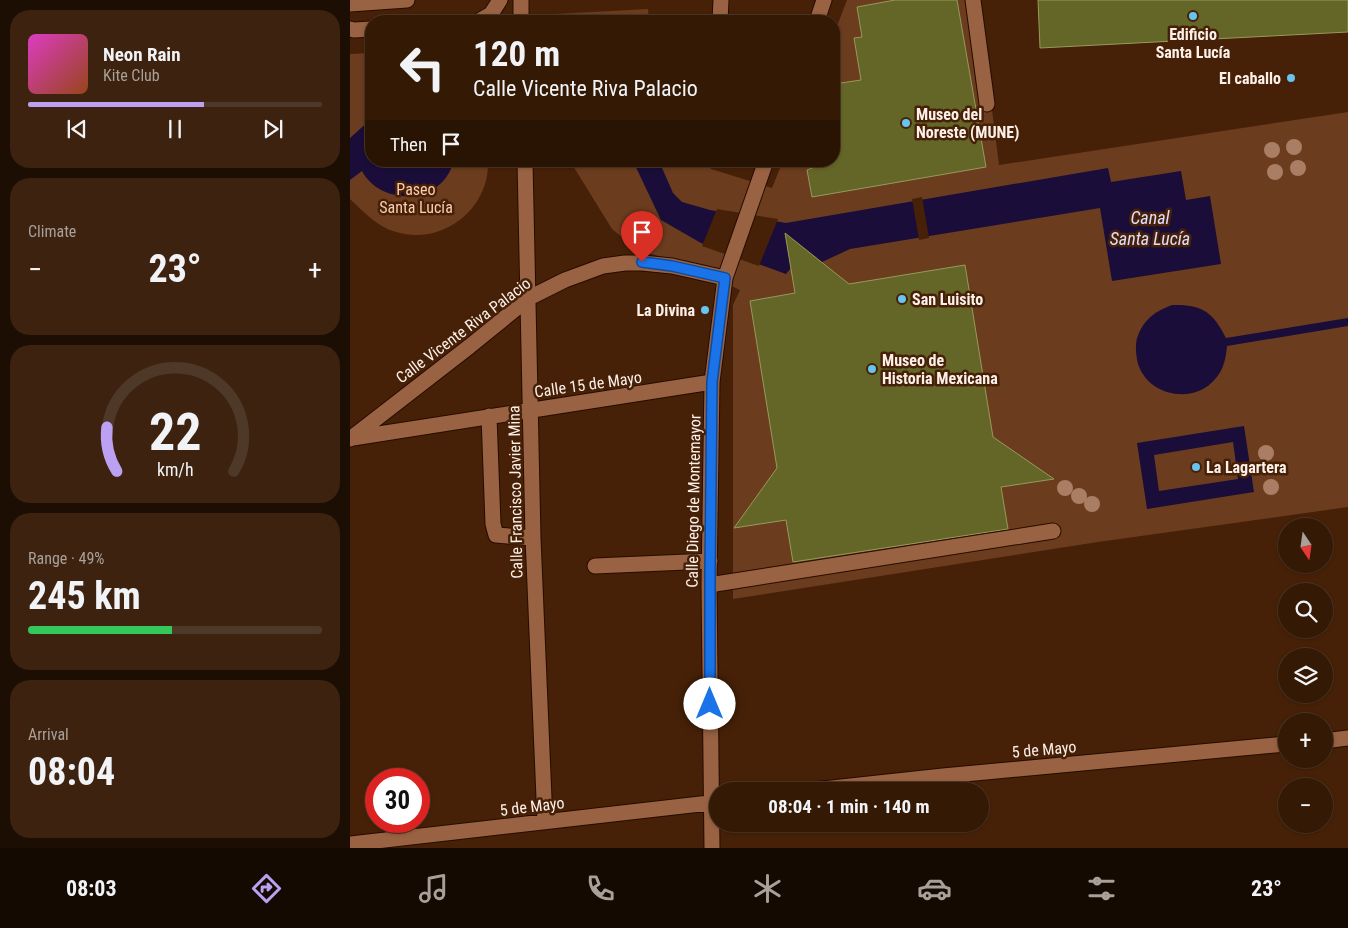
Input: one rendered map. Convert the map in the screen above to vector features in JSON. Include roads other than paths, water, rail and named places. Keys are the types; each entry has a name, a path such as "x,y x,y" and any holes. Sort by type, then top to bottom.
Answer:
{"street":[{"path":"350,4 407,0"},
{"path":"489,15 500,0"},
{"path":"521,0 521,15"},
{"path":"721,15 722,0"},
{"path":"819,15 824,0"},
{"path":"974,0 986,104"},
{"path":"350,28 354,30 365,29"},
{"name":"Calle Francisco Javier Mina","path":"526,167 533,538 545,822"},
{"name":"Calle Diego de Montemayor","path":"714,782 710,585 712,382 727,271 764,167"},
{"name":"Calle Vicente Riva Palacio","path":"350,439 529,298 565,280 604,266 642,262 727,271"},
{"name":"Calle 15 de Mayo","path":"350,439 712,382"},
{"path":"488,416 493,524 496,535 533,538"},
{"path":"710,585 1053,531"},
{"path":"596,566 710,561"},
{"path":"1333,739 1348,738"},
{"name":"5 de Mayo","path":"887,782 1278,745"},
{"name":"5 de Mayo","path":"350,844 709,803"},
{"name":"Calle Diego de Montemayor","path":"712,848 713,832"}],"water":[{"path":"365,124 365,167 452,167 445,179 431,191 409,196 387,193 368,180 362,171 350,180 350,138"},
{"name":"Canal Santa Lucía","path":"636,167 662,167 673,193 682,202 710,210 786,223 1108,168 1111,182 1181,171 1186,200 1210,196 1221,264 1112,281 1100,208 850,249 822,262 791,268 786,274 701,243 661,220"},
{"path":"1172,305 1191,306 1205,311 1216,322 1226,338 1348,318 1348,326 1227,346 1223,367 1207,387 1196,392 1173,394 1152,384 1138,364 1136,354 1137,338 1146,321 1155,313"},
{"path":"1244,426 1254,492 1147,509 1137,443","holes":["1233,442 1238,479 1159,491 1154,455"]}],"place":[{"name":"Edificio Santa Lucía","path":"1193,16"},
{"name":"El caballo","path":"1291,78"},
{"name":"Museo del Noreste (MUNE)","path":"906,123"},
{"name":"San Luisito","path":"902,299"},
{"name":"La Divina","path":"705,310"},
{"name":"Museo de Historia Mexicana","path":"872,369"},
{"name":"La Lagartera","path":"1196,467"}],"park label":[{"name":"Paseo Santa Lucía","path":"416,198"}]}
